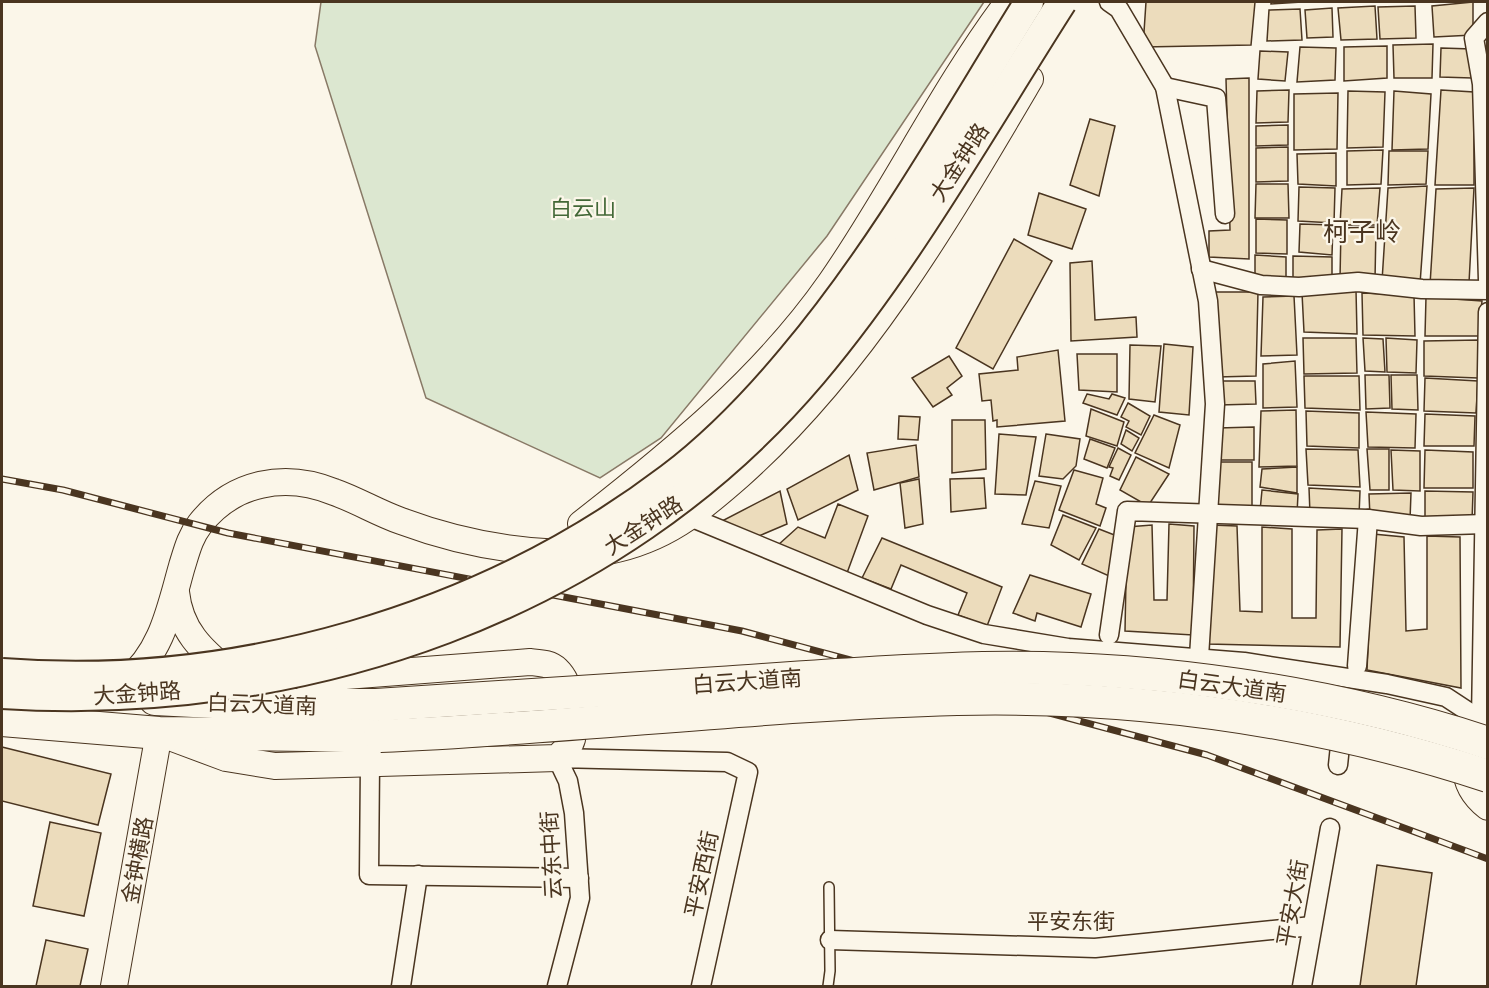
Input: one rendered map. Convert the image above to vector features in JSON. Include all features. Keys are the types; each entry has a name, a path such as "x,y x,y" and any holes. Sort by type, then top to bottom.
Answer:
{"highway":[{"name":"白云大道南","path":"2,674 97,693 225,703 376,705 920,670 1052,670 1165,678 1278,692 1486,728"},
{"name":"白云大道南","path":"2,720 375,750 958,699 1062,701 1213,713 1270,722 1398,748 1488,776"}],"main road":[{"name":"大金钟路","path":"2,674 81,675 164,671 254,659 314,646 410,617 477,592 551,555 628,507 672,477 758,397 826,317 891,224 1029,2"},
{"name":"大金钟路","path":"2,694 88,696 167,692 256,680 347,661 422,637 495,609 562,577 642,527 687,496 775,414 838,340 883,280 1062,2"}],"street":[{"path":"515,551 540,546 579,526 638,480 682,444 735,394 791,335 831,281 936,111 1008,2"},
{"path":"97,693 120,686 141,669 153,654 192,535 211,510 247,487 291,480 332,491 401,521 515,551 591,555 637,546 690,517 765,452 814,401 871,328 939,230 1076,2"},
{"path":"1109,2 1119,9 1165,87 1208,301 1215,404 1199,657"},
{"path":"1488,21 1474,38 1482,84 1488,280"},
{"path":"1165,87 1216,98 1225,214"},
{"path":"1201,269 1261,285 1299,286 1358,282 1422,289 1488,290"},
{"path":"1488,312 1485,524 1486,728 1465,764 1467,785 1473,795 1488,807"},
{"path":"1109,635 1127,511 1368,519 1421,526 1485,524"},
{"path":"690,517 927,615 984,634 1068,648 1199,657 1353,672 1446,697 1486,728"},
{"path":"1338,765 1353,672 1368,519"},
{"path":"176,588 178,608 186,629 202,651 244,684"},
{"path":"97,693 530,663 546,664 557,670 567,684 571,706 572,740 567,749 557,758 375,750 369,875 579,878"},
{"name":"金钟横路","path":"114,987 159,733"},
{"name":"平安西街","path":"557,758 727,762 748,772 701,987"},
{"name":"云东中街","path":"557,758 568,781 574,813 580,898 557,987"},
{"name":"平安大街","path":"1302,987 1330,828"},
{"path":"401,987 418,875"},
{"name":"平安东街","path":"830,939 1095,948 1312,926"}],"lane":[{"path":"828,987 829,887"}],"green space":[{"name":"白云山","path":"321,2 984,2 827,236 661,438 600,478 426,398 315,46"}],"building":[{"path":"1146,2 1255,2 1251,45 1143,47"},
{"path":"1271,2 1302,2 1271,4"},
{"path":"1473,2 1473,35 1434,37 1432,6"},
{"path":"1375,6 1377,39 1341,40 1338,8"},
{"path":"1415,6 1416,38 1380,39 1378,7"},
{"path":"1332,8 1333,37 1307,38 1305,10"},
{"path":"1300,9 1302,40 1267,41 1269,10"},
{"path":"1433,44 1432,78 1394,78 1393,45"},
{"path":"1387,46 1387,78 1344,81 1344,47"},
{"path":"1300,47 1336,48 1335,80 1297,82"},
{"path":"1441,48 1472,49 1472,78 1440,77"},
{"path":"1260,51 1288,52 1285,81 1258,79"},
{"path":"1249,78 1249,259 1209,257 1209,231 1230,230 1226,79"},
{"path":"1289,90 1288,122 1256,123 1257,91"},
{"path":"1441,90 1474,92 1474,185 1435,185"},
{"path":"1348,91 1385,92 1383,147 1347,148"},
{"path":"1394,91 1431,94 1428,149 1392,150"},
{"path":"1338,93 1337,149 1294,150 1294,94"},
{"path":"1090,119 1115,126 1099,196 1070,185"},
{"path":"1288,125 1288,145 1256,146 1256,126"},
{"path":"1288,147 1288,181 1256,182 1256,148"},
{"path":"1383,150 1381,184 1347,185 1347,151"},
{"path":"1389,151 1428,151 1426,184 1388,185"},
{"path":"1336,153 1336,186 1298,184 1297,154"},
{"path":"1256,184 1288,184 1289,218 1255,218"},
{"path":"1427,186 1420,284 1382,281 1388,188"},
{"path":"1299,187 1335,188 1334,223 1298,221"},
{"path":"1380,188 1377,225 1340,225 1342,189"},
{"path":"1474,188 1469,283 1430,285 1436,189"},
{"path":"1039,193 1086,209 1072,249 1028,235"},
{"path":"1256,219 1287,220 1287,254 1256,253"},
{"path":"1300,224 1333,225 1332,255 1299,252"},
{"path":"1376,227 1375,280 1340,279 1341,228"},
{"path":"1014,239 1052,261 993,369 956,348"},
{"path":"1255,255 1286,257 1286,282 1255,279"},
{"path":"1293,256 1332,257 1332,281 1293,282"},
{"path":"1092,261 1095,320 1136,317 1137,337 1071,341 1070,263"},
{"path":"1356,290 1357,334 1304,332 1302,293"},
{"path":"1213,292 1258,292 1256,376 1217,377"},
{"path":"1362,293 1414,295 1415,336 1363,335"},
{"path":"1294,296 1297,355 1261,356 1263,297"},
{"path":"1426,297 1482,301 1479,336 1425,336"},
{"path":"1303,338 1356,338 1357,373 1304,374"},
{"path":"1363,338 1383,339 1385,372 1365,371"},
{"path":"1386,338 1417,340 1416,373 1387,372"},
{"path":"1479,340 1478,378 1424,376 1424,341"},
{"path":"1164,344 1193,347 1189,415 1159,412"},
{"path":"1130,345 1161,346 1155,402 1129,399"},
{"path":"1058,350 1065,421 997,427 997,420 993,421 991,400 982,401 979,374 1018,370 1017,357"},
{"path":"1077,354 1117,354 1117,392 1079,390"},
{"path":"949,356 962,376 947,388 952,395 933,407 912,378"},
{"path":"1295,361 1297,407 1263,408 1263,364"},
{"path":"1365,375 1389,375 1390,408 1366,409"},
{"path":"1391,375 1417,375 1418,410 1392,409"},
{"path":"1304,376 1359,376 1360,410 1305,408"},
{"path":"1425,378 1478,381 1476,413 1424,411"},
{"path":"1217,381 1255,381 1256,404 1219,405"},
{"path":"1087,394 1109,399 1112,394 1125,398 1117,415 1083,403"},
{"path":"1128,403 1150,416 1141,435 1126,427 1129,421 1121,417"},
{"path":"1091,409 1124,422 1117,446 1086,436"},
{"path":"1296,410 1297,466 1259,467 1261,411"},
{"path":"1306,411 1359,413 1359,448 1307,446"},
{"path":"1366,412 1416,414 1415,448 1368,447"},
{"path":"1425,414 1475,416 1474,446 1424,446"},
{"path":"1154,415 1180,425 1169,468 1135,453"},
{"path":"899,416 920,417 918,440 898,439"},
{"path":"952,420 985,420 986,469 952,473"},
{"path":"1254,427 1254,460 1219,460 1218,428"},
{"path":"1126,430 1139,438 1132,451 1121,444"},
{"path":"999,434 1036,437 1026,495 995,494"},
{"path":"1046,434 1080,439 1076,466 1063,479 1039,476"},
{"path":"1090,439 1115,448 1107,468 1084,459"},
{"path":"916,445 919,477 874,490 867,453"},
{"path":"1118,448 1131,455 1119,480 1110,476 1113,468 1109,467"},
{"path":"1306,449 1358,450 1360,487 1308,485"},
{"path":"1367,449 1389,449 1389,490 1370,490"},
{"path":"1391,450 1420,451 1420,491 1393,490"},
{"path":"1425,450 1473,452 1473,488 1424,488"},
{"path":"849,455 858,490 798,520 787,489"},
{"path":"1136,457 1169,474 1148,506 1120,490"},
{"path":"1219,462 1252,462 1252,511 1215,510"},
{"path":"1297,467 1297,493 1260,487 1262,469"},
{"path":"1074,470 1103,478 1096,504 1106,508 1100,526 1059,510"},
{"path":"984,478 986,508 951,512 950,479"},
{"path":"919,479 923,524 905,528 900,483"},
{"path":"1035,481 1061,486 1049,528 1022,524"},
{"path":"1309,488 1360,491 1359,516 1310,514"},
{"path":"1262,490 1298,494 1297,514 1260,511"},
{"path":"780,491 787,524 754,538 722,521"},
{"path":"1425,491 1473,492 1472,521 1425,522"},
{"path":"1411,493 1410,520 1370,517 1369,494"},
{"path":"838,504 868,516 847,573 777,546 798,527 825,538"},
{"path":"1063,515 1096,528 1079,560 1051,545"},
{"path":"1169,524 1194,526 1193,635 1125,631 1127,527 1152,525 1154,600 1167,600"},
{"path":"1211,525 1237,526 1240,611 1262,612 1262,527 1292,529 1292,618 1316,618 1317,530 1342,529 1340,647 1207,644"},
{"path":"1099,529 1117,536 1109,576 1082,564"},
{"path":"1373,534 1404,537 1406,631 1427,629 1427,536 1460,537 1461,688 1367,670"},
{"path":"882,538 1002,587 987,626 958,615 967,593 901,565 891,589 862,578"},
{"path":"1030,575 1091,594 1081,627 1037,613 1035,621 1013,613"},
{"path":"2,747 111,774 98,825 2,801"},
{"path":"50,822 101,833 84,916 33,906"},
{"path":"1377,865 1432,873 1416,986 1360,986"},
{"path":"46,940 88,949 80,986 36,986"}],"railway":[{"path":"2,479 63,490 228,533 742,631 1207,755 1488,859"}],"district":[{"name":"柯子岭","path":"1362,232"}]}
